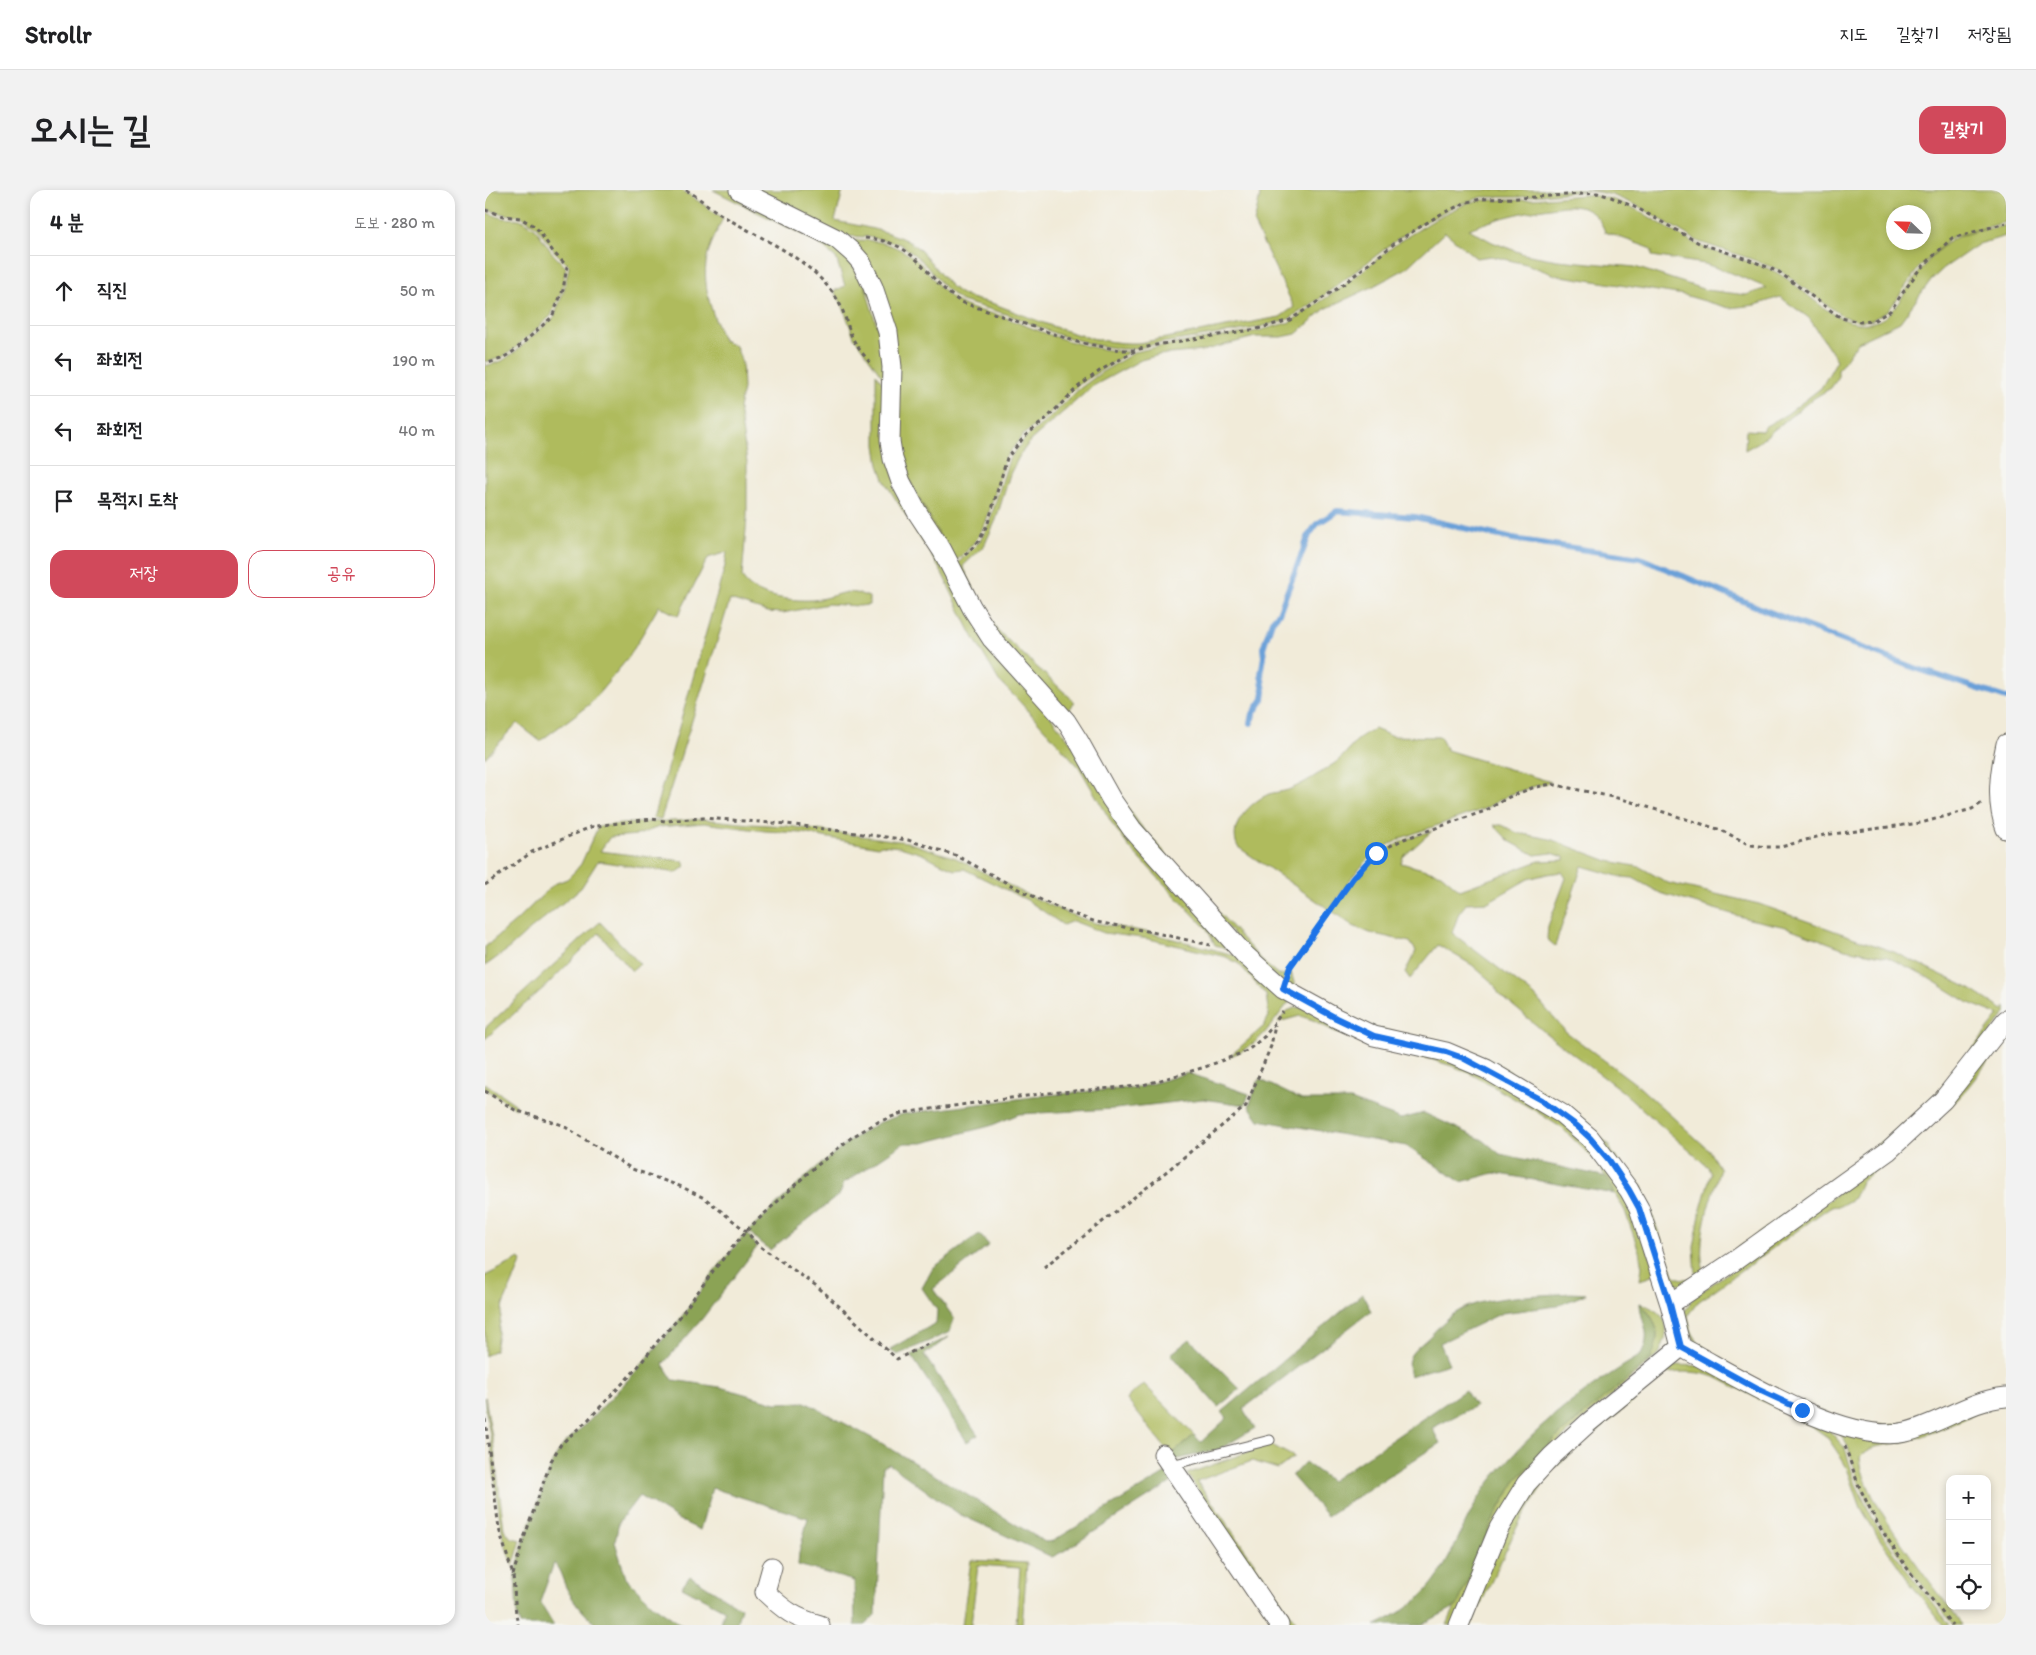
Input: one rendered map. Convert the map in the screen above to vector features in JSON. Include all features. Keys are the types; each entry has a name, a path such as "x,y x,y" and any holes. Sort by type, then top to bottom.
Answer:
{"street":[{"path":"739,190 837,239 861,262 884,315 891,349 890,441 896,471 917,512 951,566 972,608 992,639 1066,721 1111,799 1132,829 1244,954 1290,993 1374,1036 1446,1052 1463,1058 1541,1100 1577,1126 1609,1160 1636,1202 1651,1242 1681,1347 1785,1402 1828,1420 1862,1431 1893,1434 1907,1432 1943,1420 1989,1399 2006,1397"},
{"path":"2006,744 1999,794 2000,809 2006,829"},
{"path":"1670,1304 1733,1262 1888,1151 1943,1100 2006,1020"},
{"path":"1459,1625 1499,1528 1526,1484 1552,1456 1588,1423 1681,1347"},
{"path":"1167,1460 1279,1625"},
{"path":"772,1567 765,1592 788,1613 800,1620 820,1625"}],"lane":[{"path":"1167,1460 1270,1440"}],"path":[{"path":"685,190 719,213 792,255 819,277 833,292 841,305 853,338 861,352 890,390"},
{"path":"951,566 979,541 988,523 1007,458 1025,436 1047,418 1078,387 1101,370 1135,350 1257,329 1289,320 1341,286 1415,229 1462,204 1482,198 1520,198 1584,193 1597,193 1611,197 1639,209 1699,243 1779,272 1841,318 1860,322 1873,321 1890,311 1919,270 1952,238 2006,223"},
{"path":"485,210 503,216 520,218 535,227 554,253 567,266 563,290 552,316 514,351 501,359 485,364"},
{"path":"837,239 868,238 899,246 920,262 952,297 974,307 1005,316 1056,336 1094,346 1135,350"},
{"path":"513,1575 551,1461 561,1444 588,1420 637,1368 679,1318 713,1271 746,1231 809,1172 852,1137 878,1122 902,1113 1048,1093 1139,1086 1247,1051 1265,1036 1284,1011 1290,993 1290,967 1353,878 1376,853 1404,839 1485,811 1509,797 1532,788 1551,784 1621,798 1721,830 1750,845 1766,847 1781,847 1824,835 1921,823 1972,809 1993,794 1999,794"},
{"path":"485,885 532,852 591,827 652,820 665,821 703,818 787,824 907,840 925,845 957,856 1022,891 1089,919 1214,946"},
{"path":"1044,1267 1150,1185 1246,1106 1271,1046 1275,1023"},
{"path":"485,1091 515,1110 562,1125 632,1169 682,1187 706,1199 746,1231 758,1245 818,1287 897,1359 932,1342"},
{"path":"485,1419 499,1529 513,1575 515,1615 518,1625"},
{"path":"1828,1420 1846,1447 1858,1484 1881,1528 1907,1568 1952,1625"}],"green space":[{"path":"485,190 682,190 723,218 708,253 705,275 711,308 723,340 736,346 742,363 743,389 739,408 747,463 747,517 742,577 754,589 773,596 793,600 821,599 846,593 869,597 869,605 828,604 783,613 768,612 730,600 661,819 653,818 725,566 727,552 708,558 678,616 659,606 629,657 590,704 540,741 517,723 485,758 485,366 502,361 515,352 554,317 564,290 569,266 555,252 536,226 521,216 485,209"},
{"path":"713,190 731,190 845,250 875,304 886,382 854,337 842,304 834,291 845,286 836,258 817,242"},
{"path":"748,190 843,190 835,221 892,234 912,244 925,255 948,283 962,295 992,303 1049,325 1085,336 1121,343 1139,343 1280,317 1294,307 1254,224 1261,190 2006,190 2006,222 1951,237 1918,269 1889,310 1872,320 1860,321 1842,316 1779,270 1699,242 1640,207 1612,195 1597,192 1584,191 1520,197 1482,197 1456,205 1414,228 1318,300 1289,319 1257,328 1135,349 1094,345 1056,334 1006,314 961,301 946,289 921,260 900,244 868,237 842,236"},
{"path":"1584,195 1600,196 1616,201 1645,214 1701,246 1758,264 1776,272 1832,313 1857,323 1870,323 1889,314 1914,279 1939,249 1956,237 2006,225 2006,236 1979,244 1944,268 1931,280 1900,322 1858,342 1838,370 1838,378 1831,388 1811,400 1759,442 1745,450 1746,430 1762,431 1764,427 1787,414 1821,388 1837,360 1809,318 1780,297 1756,305 1729,308 1684,295 1555,275 1526,264 1491,256 1476,258 1445,232 1405,269 1325,309 1296,334 1282,337 1255,337 1202,351 1159,355 1141,360 1093,386 1031,440 1010,474 996,520 984,546 963,566 985,612 999,632 1075,702 1069,710 1088,739 1114,789 1141,826 1266,965 1279,975 1286,974 1282,982 1262,966 1137,828 1112,793 1070,719 1000,642 980,612 956,565 980,541 989,523 1009,459 1026,437 1079,389 1102,372 1135,352 1258,331 1290,322 1342,287 1400,241 1442,215 1467,203 1482,200 1520,200","holes":["1571,206 1589,211 1598,219 1605,232 1647,247 1652,251 1652,256 1705,264 1767,288 1746,295 1706,290 1635,267 1557,260 1524,254 1492,242 1469,229 1516,214"]},
{"path":"485,212 502,218 520,219 535,228 553,254 566,267 562,290 551,316 513,350 501,358 485,362"},
{"path":"858,240 888,244 905,252 921,264 947,294 966,306 1081,344 1113,351 1129,352 1077,386 1046,417 1023,435 1006,457 986,522 977,539 954,562 899,463 895,387 852,242"},
{"path":"876,374 885,386 885,435 1011,667 1237,951 1215,945 1207,929 1128,846 1113,825 1079,767 999,681 971,633 942,573 885,482 879,465 876,445"},
{"path":"1375,729 1391,736 1440,737 1447,750 1551,782 1509,795 1484,809 1404,837 1375,852 1352,877 1330,910 1238,847 1235,839 1236,831 1242,816 1255,803 1269,794 1288,790 1312,778 1340,759 1363,735"},
{"path":"703,819 787,826 907,842 956,858 1022,892 1067,913 1095,923 1147,932 1242,957 1291,1000 1265,1033 1251,1046 1230,1056 1264,1026 1269,1016 1266,995 1239,964 1226,957 1149,939 1104,933 1073,921 1063,925 1027,900 964,869 955,870 922,854 900,847 881,845 878,847 802,833 765,831 704,823 659,827 638,835 610,837 600,851 683,861 685,866 677,873 598,861 581,888 506,951 485,966 485,947 516,921 554,884 567,879 576,870 581,864 598,827"},
{"path":"1494,825 1502,825 1517,833 1550,839 1608,861 1640,867 1668,883 1759,904 1894,952 1967,987 2003,1010 2006,1006 2006,1013 1947,1088 1914,1123 1846,1176 1695,1284 1685,1286 1678,1284 1672,1281 1667,1274 1652,1225 1628,1179 1594,1138 1562,1109 1523,1083 1481,1061 1440,1045 1372,1031 1287,985 1291,972 1295,986 1369,1027 1439,1041 1477,1055 1498,1064 1565,1107 1608,1144 1613,1154 1642,1187 1674,1275 1685,1279 1696,1276 1694,1247 1701,1209 1711,1173 1708,1167 1622,1091 1548,1035 1499,994 1493,983 1472,965 1438,945 1410,979 1405,972 1416,951 1410,942 1370,933 1353,926 1332,911 1353,882 1373,860 1398,844 1432,831 1403,857 1401,863 1441,874 1460,890 1539,861 1564,860 1564,857 1552,853 1535,855 1509,841","holes":["1582,866 1621,877 1633,878 1660,893 1749,919 1786,927 1845,949 1887,957 1922,974 1969,1003 1999,1015 1948,1081 1922,1110 1803,1202 1704,1272 1702,1246 1705,1220 1720,1169 1708,1149 1636,1084 1565,1031 1534,995 1452,933 1459,913 1467,903 1488,902 1528,879 1562,872 1566,878 1548,926 1547,939 1555,946"]},
{"path":"600,922 640,964 632,971 599,933 547,985 485,1039 485,1028"},
{"path":"1297,1007 1307,1009 1347,1030 1368,1038 1440,1055 1462,1064 1490,1077 1555,1113 1596,1152 1617,1184 1639,1224 1655,1270 1652,1276 1640,1280 1642,1267 1639,1251 1625,1211 1597,1162 1562,1128 1473,1075 1455,1067 1433,1060 1386,1050 1337,1033 1313,1020 1300,1016 1278,1022 1287,1011"},
{"path":"2006,1028 2006,1039 1961,1096 1946,1111 1861,1182 1854,1198 1840,1206 1830,1207 1698,1302 1688,1315 1693,1334 1709,1352 1747,1377 1772,1390 1739,1375 1714,1360 1697,1344 1685,1324 1684,1312 1694,1297 1896,1149 1946,1103"},
{"path":"1188,1073 1249,1094 1245,1105 1203,1099 1115,1109 1019,1114 990,1126 923,1143 904,1143 844,1183 840,1194 770,1250 749,1231 810,1173 852,1139 878,1123 903,1114 1048,1095 1140,1087"},
{"path":"1259,1079 1302,1100 1351,1100 1401,1119 1424,1113 1483,1140 1500,1154 1607,1177 1615,1194 1494,1173 1461,1182 1406,1146 1259,1120 1249,1106"},
{"path":"485,1083 515,1104 516,1108 485,1089"},
{"path":"747,1232 757,1247 702,1319 663,1364 673,1380 720,1387 776,1403 805,1402 883,1444 1045,1542 1053,1541 1166,1473 1172,1482 1052,1557 959,1514 889,1464 883,1467 876,1614 865,1625 855,1625 854,1581 798,1565 799,1553 808,1518 712,1488 700,1530 639,1496 619,1522 615,1542 626,1578 653,1605 682,1625 596,1625 574,1600 554,1563 540,1602 554,1625 520,1625 517,1615 515,1576 524,1541 553,1461 563,1445 589,1421 638,1369 680,1319 714,1272"},
{"path":"979,1234 989,1245 933,1289 954,1318 950,1332 897,1355 890,1349 936,1323 937,1310 922,1288 933,1268"},
{"path":"519,1259 522,1261 503,1305 495,1350 485,1356 485,1276"},
{"path":"1571,1293 1586,1294 1557,1306 1502,1313 1440,1343 1449,1364 1410,1376 1408,1363 1411,1354 1445,1320 1468,1306 1496,1299"},
{"path":"1362,1294 1371,1311 1243,1409 1255,1428 1220,1449 1175,1460 1171,1455 1194,1435 1201,1442 1227,1418 1222,1412"},
{"path":"1640,1303 1657,1312 1665,1323 1666,1336 1659,1354 1559,1441 1453,1625 1447,1625 1494,1518 1516,1480 1556,1438 1657,1341 1653,1320"},
{"path":"1640,1303 1651,1316 1656,1329 1656,1343 1651,1359 1556,1438 1516,1480 1494,1518 1457,1606 1421,1625 1375,1625 1411,1605 1434,1582 1443,1569 1479,1498 1520,1448 1569,1404 1604,1378 1641,1355 1646,1334"},
{"path":"949,1337 924,1355 978,1435 967,1442 911,1355"},
{"path":"1190,1339 1240,1389 1218,1407 1171,1354"},
{"path":"1675,1365 1705,1366 1828,1429 1845,1448 1856,1484 1875,1523 1906,1569 1950,1625 1943,1625 1910,1583 1877,1535 1861,1508 1847,1468 1827,1437 1813,1427 1718,1378 1704,1374 1684,1372 1664,1374 1551,1471 1517,1527 1471,1625 1464,1625 1508,1523 1535,1482 1662,1370"},
{"path":"1144,1384 1194,1435 1171,1455 1127,1400 1130,1395"},
{"path":"2006,1387 2006,1393 1979,1397 1935,1420 1910,1425 1882,1427 1833,1417 1805,1405 1854,1421 1893,1425 1927,1417 1978,1394"},
{"path":"1465,1390 1475,1406 1432,1428 1440,1443 1327,1516 1292,1476 1305,1462 1331,1481"},
{"path":"485,1397 494,1448 504,1529 511,1538 521,1540 513,1567 500,1521"},
{"path":"1990,1407 1929,1434 1904,1442 1874,1448 1860,1457 1864,1475 1886,1519 1946,1604 1946,1610 1951,1610 1962,1625 1954,1625 1908,1567 1878,1522 1859,1483 1848,1447 1838,1429 1867,1435"},
{"path":"1270,1444 1294,1457 1278,1469 1252,1461 1197,1481 1298,1625 1290,1625 1187,1474"},
{"path":"971,1560 1027,1563 1022,1625 1016,1625 1020,1568 978,1565 971,1625 962,1625"},
{"path":"690,1576 741,1608 736,1625 719,1625 725,1610 682,1587"}],"waterway":[{"path":"1251,723 1253,714 1263,699 1264,691 1261,674 1264,657 1263,648 1272,621 1279,613 1309,535 1317,524 1337,511 1415,517 1513,539 1640,558 1767,611 1909,666 2006,698"}],"route":[{"path":"1376,853 1353,878 1290,967 1283,989 1297,998 1374,1036 1390,1041 1431,1048 1463,1058 1541,1100 1577,1126 1609,1160 1639,1208 1670,1304 1681,1347 1759,1390 1802,1410"}]}
